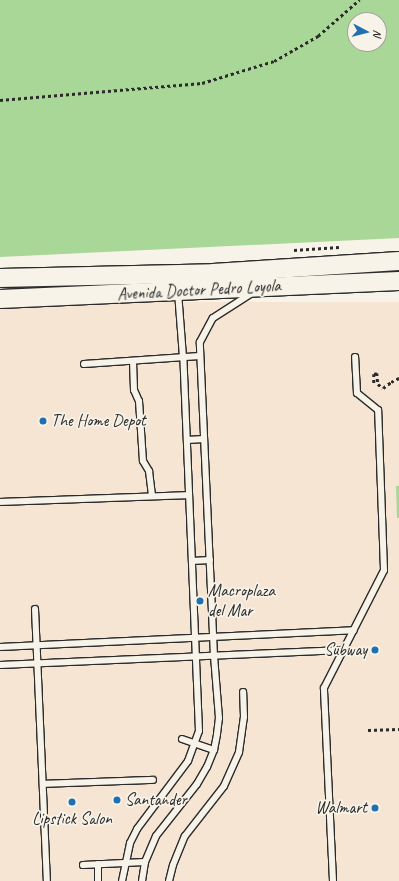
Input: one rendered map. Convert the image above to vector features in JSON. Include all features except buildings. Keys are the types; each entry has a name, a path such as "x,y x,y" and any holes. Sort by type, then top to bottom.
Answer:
{"main road":[{"name":"Avenida Doctor Pedro Loyola","path":"0,278 213,273 399,261"},
{"name":"Avenida Doctor Pedro Loyola","path":"0,299 185,286 264,286 399,281"}],"lane":[{"path":"122,881 130,843 137,830 188,761 199,732 200,718 183,357 185,286 198,276 213,273"},
{"path":"142,881 145,862 156,836 197,784 214,750 219,718 213,637 200,342 213,318 264,286"},
{"path":"84,364 200,356"},
{"path":"333,881 324,688 384,570 378,410 357,394 355,356"},
{"path":"133,361 134,390 138,401 143,461 150,471 152,496"},
{"path":"187,440 204,439"},
{"path":"0,502 189,495"},
{"path":"192,560 210,560"},
{"path":"35,609 47,881"},
{"path":"0,646 354,630"},
{"path":"0,665 344,650"},
{"path":"170,881 173,865 185,836 224,786 239,752 244,717 243,692"},
{"path":"182,739 214,750"},
{"path":"43,784 152,780"},
{"path":"83,865 145,862"},
{"path":"98,864 98,881"}],"path":[{"path":"0,100 202,83 274,61 318,36 359,0"},
{"path":"374,384 374,374 378,373 378,384 383,388 399,378"},
{"path":"368,730 399,728"}],"shaded area":[{"name":"Macroplaza del Mar","path":"0,302 399,302 399,881 0,881"}],"green space":[{"path":"0,0 399,0 399,238 0,257"},
{"path":"396,486 399,486 399,518 397,518"}],"place":[{"name":"The Home Depot","path":"43,421"},
{"name":"Macroplaza del Mar","path":"200,601"},
{"name":"Subway","path":"375,650"},
{"name":"Santander","path":"117,800"},
{"name":"Lipstick Salon","path":"72,802"},
{"name":"Walmart","path":"375,808"}]}
